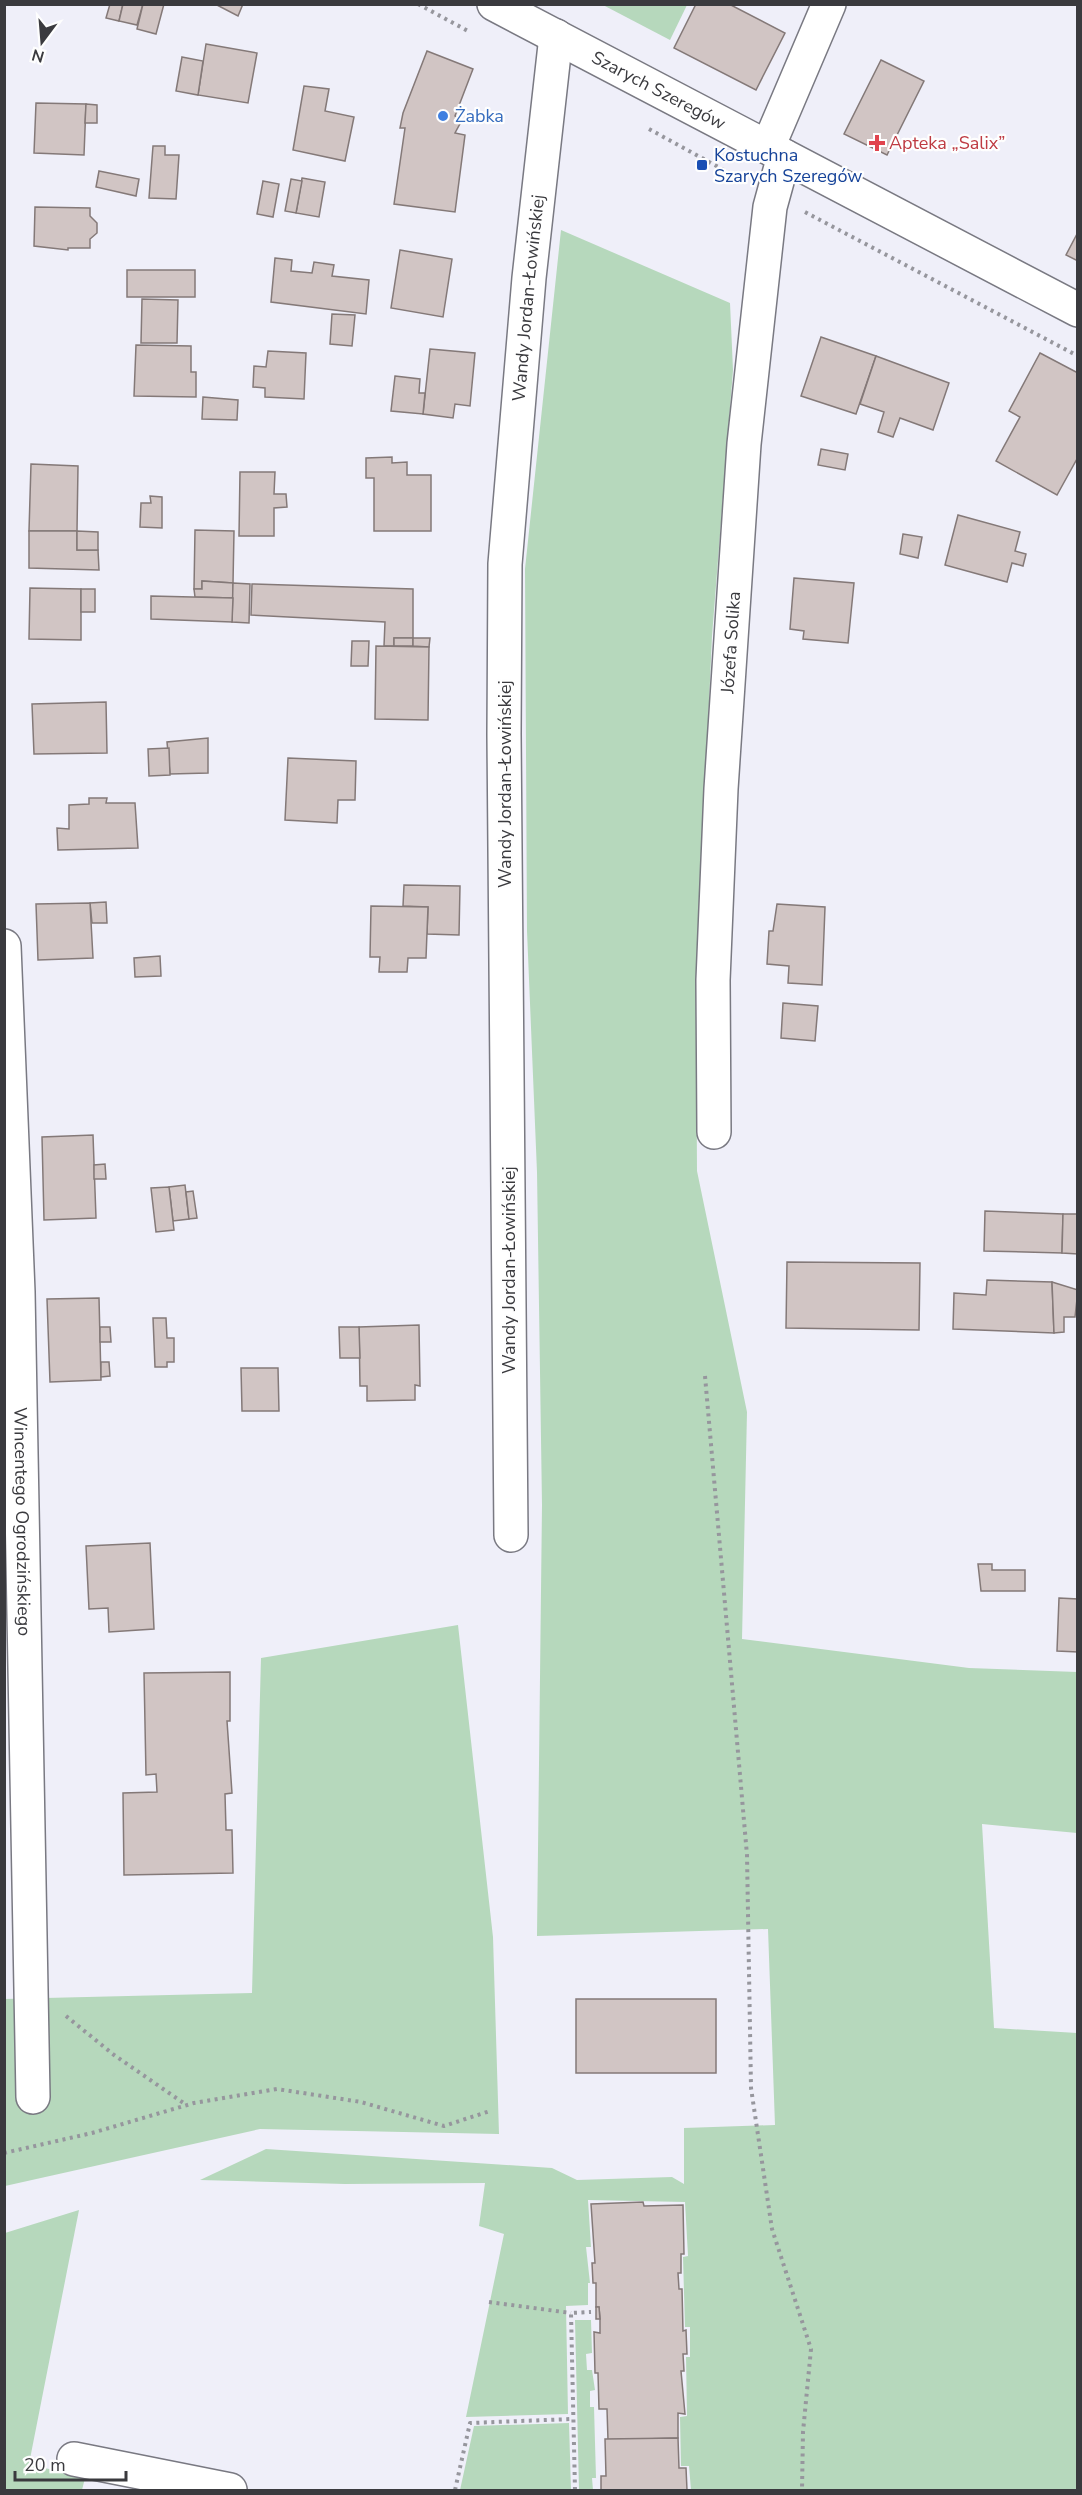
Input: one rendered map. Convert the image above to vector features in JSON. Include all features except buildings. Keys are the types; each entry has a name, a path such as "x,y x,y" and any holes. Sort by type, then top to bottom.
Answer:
{"street":[{"name":"Szarych Szeregów","path":"494,4 1077,310"},
{"name":"Józefa Solika","path":"714,1131 713,980 721,789 744,455 776,152 829,4"},
{"name":"Wandy Jordan-Łowińskiej","path":"512,1535 504,734 505,564 529,278 556,36"},
{"name":"Wincentego Ogrodzińskiego","path":"4,946 18,1292 33,2097"},
{"path":"74,2458 230,2490"}],"path":[{"path":"821,219 1077,356"},
{"path":"705,1376 747,1854 751,2088 772,2229 811,2349 802,2432 802,2490"},
{"path":"31,1987 114,2055 186,2105"},
{"path":"4,2153 92,2133 186,2105 277,2088 361,2102 444,2126 490,2111"},
{"path":"489,2302 571,2313 591,2312"},
{"path":"571,2313 575,2490"},
{"path":"455,2490 470,2422 572,2419"}],"green space":[{"path":"603,5 687,5 670,40"},
{"path":"561,230 730,303 733,370 712,636 696,994 697,1171 747,1412 742,1639 969,1668 1077,1672 1077,1833 982,1824 994,2028 1077,2033 1077,2490 691,2490 689,2466 681,2466 680,2417 687,2416 686,2357 690,2357 690,2327 685,2327 683,2257 688,2256 685,2202 588,2200 591,2247 586,2247 590,2283 588,2283 588,2305 566,2306 568,2414 466,2417 504,2234 479,2226 485,2183 345,2184 200,2180 266,2149 552,2168 577,2180 672,2177 684,2184 684,2128 775,2125 768,1929 537,1936 542,1505 537,1172 527,931 525,569"},
{"path":"458,1625 493,1937 499,2134 260,2129 5,2186 4,1999 252,1993 261,1658"},
{"path":"79,2210 29,2464 85,2478 82,2490 5,2490 5,2233"},
{"path":"575,2320 591,2320 592,2353 586,2354 587,2370 592,2370 595,2390 590,2391 590,2407 594,2407 596,2478 592,2478 593,2490 579,2490"},
{"path":"569,2423 571,2490 460,2490 474,2426"}],"place":[{"name":"Żabka","path":"443,116"},
{"name":"Apteka „Salix”","path":"877,143"},
{"name":"Kostuchna Szarych Szeregów","path":"702,165"}]}
